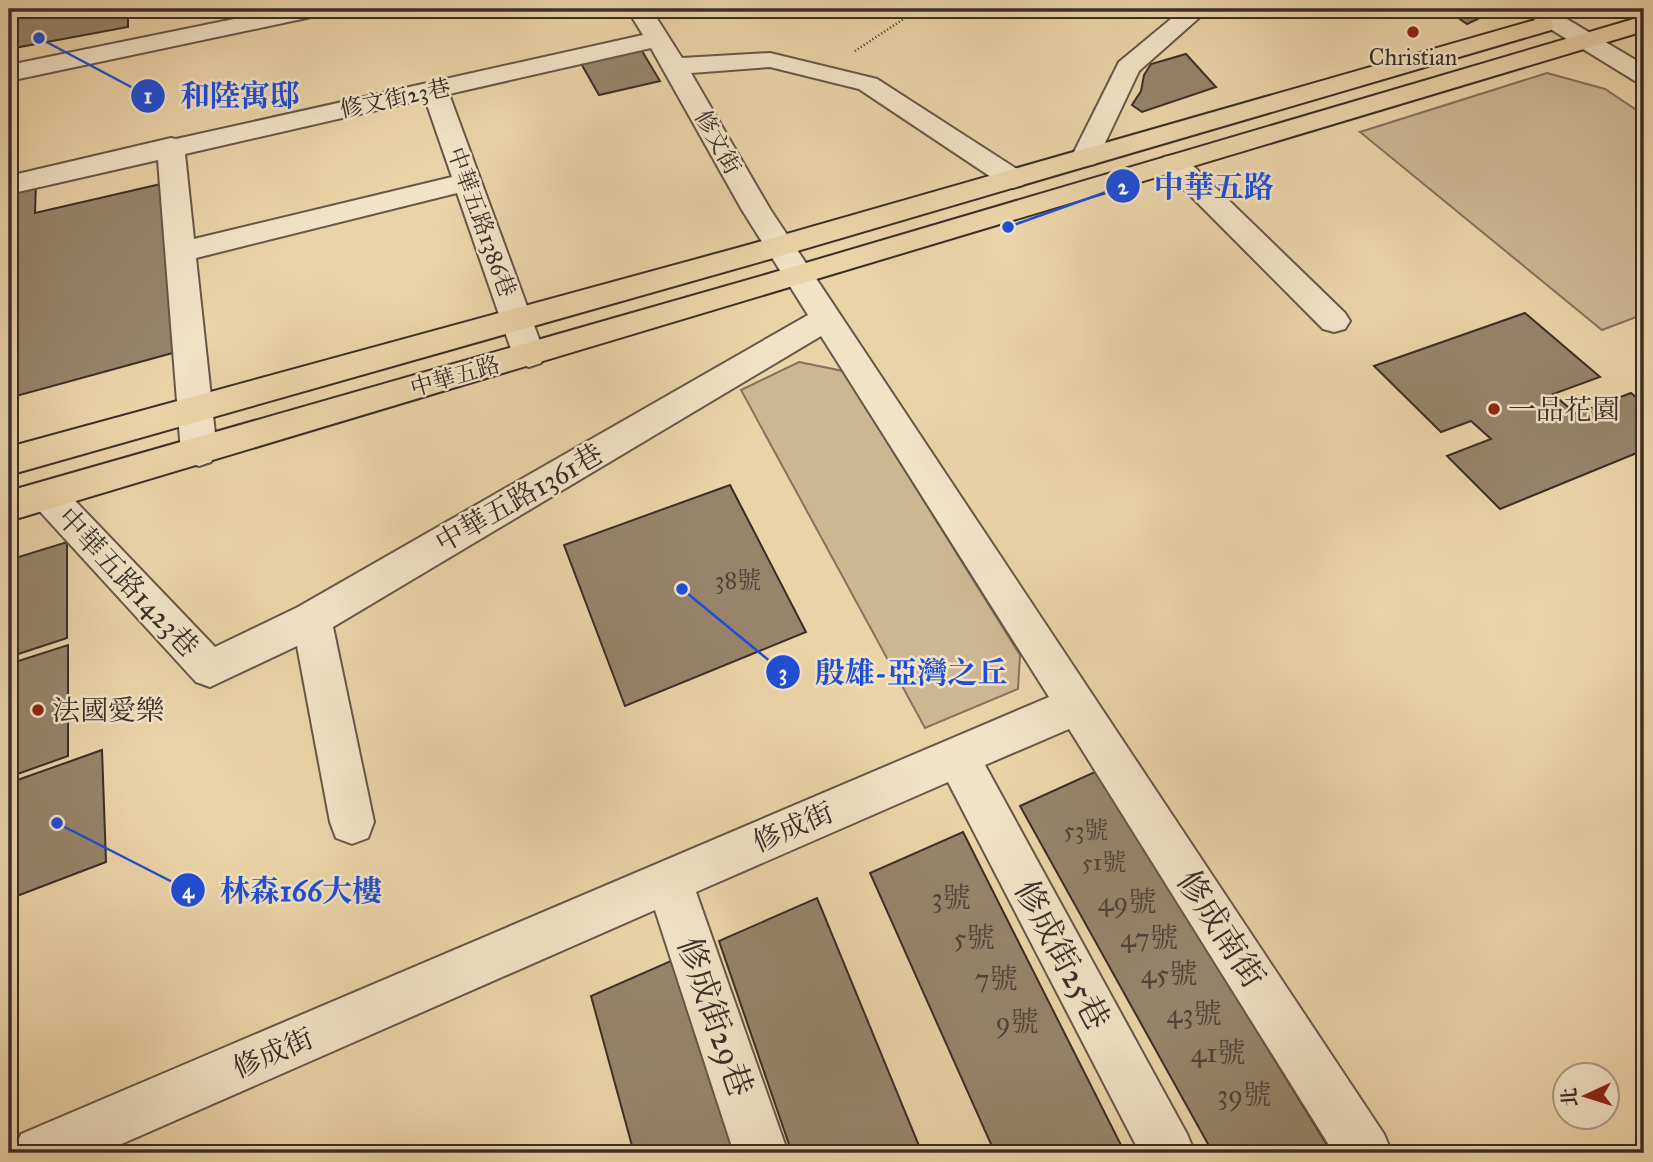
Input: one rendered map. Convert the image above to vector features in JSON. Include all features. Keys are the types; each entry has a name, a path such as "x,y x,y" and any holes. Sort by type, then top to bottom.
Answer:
{"main road":[{"name":"中華五路","path":"9,506 529,355 1013,179 1548,13"},
{"name":"中華五路","path":"9,461 195,412 517,320 789,261 1174,163 1585,26 1644,23"}],"street":[{"path":"9,73 316,9"},
{"name":"修文街","path":"639,9 676,66 756,210 789,261"},
{"path":"1085,158 1128,66 1197,9"},
{"path":"1548,13 1585,26 1644,76"},
{"name":"中華五路","path":"1585,26 1644,46"},
{"name":"修文街23巷","path":"9,185 172,146 658,39"},
{"path":"676,66 770,60 868,84 1013,179"},
{"name":"中華五路1386巷","path":"434,89 529,355"},
{"path":"172,146 199,452"},
{"path":"1174,163 1334,321"},
{"path":"180,253 467,182"},
{"path":"789,261 1077,705"},
{"name":"中華五路1361巷","path":"210,669 312,619 825,319"},
{"name":"中華五路1423巷","path":"47,495 210,669"},
{"path":"312,619 352,822"},
{"name":"修成街","path":"40,1153 1077,705"},
{"name":"修成南街","path":"1077,705 1365,1153"},
{"name":"修成街25巷","path":"957,756 1168,1153"},
{"name":"修成街29巷","path":"669,881 761,1153"}],"path":[{"path":"821,72 905,18 941,9"}],"shaded area":[{"path":"1547,73 1605,89 1644,115 1644,314 1602,330 1360,132"},
{"path":"799,362 843,371 1020,655 1018,689 925,728 741,390"}],"building":[{"path":"9,9 128,9 128,27 9,49"},
{"path":"1422,9 1483,9 1484,16 1467,24 1457,17 1444,18 1437,12 1427,14"},
{"path":"639,46 660,81 599,95 579,60"},
{"path":"1186,54 1216,87 1142,112 1132,105 1141,91 1144,75 1151,64"},
{"path":"36,181 35,213 165,183 180,351 9,398 9,187"},
{"name":"一品花園","path":"1525,313 1600,377 1553,394 1576,414 1631,393 1644,404 1644,450 1500,509 1447,456 1491,439 1471,421 1441,432 1374,366"},
{"path":"730,485 806,632 625,706 564,545"},
{"name":"法國愛樂","path":"67,542 67,638 9,657 9,560"},
{"name":"法國愛樂","path":"68,645 68,756 9,777 9,664"},
{"path":"102,750 106,862 9,899 9,783"},
{"path":"1097,771 1332,1153 1213,1153 1020,806"},
{"path":"963,832 1125,1153 995,1153 870,873"},
{"path":"817,898 922,1153 792,1153 719,941"},
{"path":"673,960 734,1153 634,1153 591,996"}],"place":[{"name":"Christian","path":"1413,32"},
{"name":"和陸寓邸","path":"39,38"},
{"name":"中華五路","path":"1008,227"},
{"name":"一品花園","path":"1494,409"},
{"name":"殷雄-亞灣之丘","path":"682,589"},
{"name":"法國愛樂","path":"38,710"},
{"name":"林森166大樓","path":"57,823"}]}
